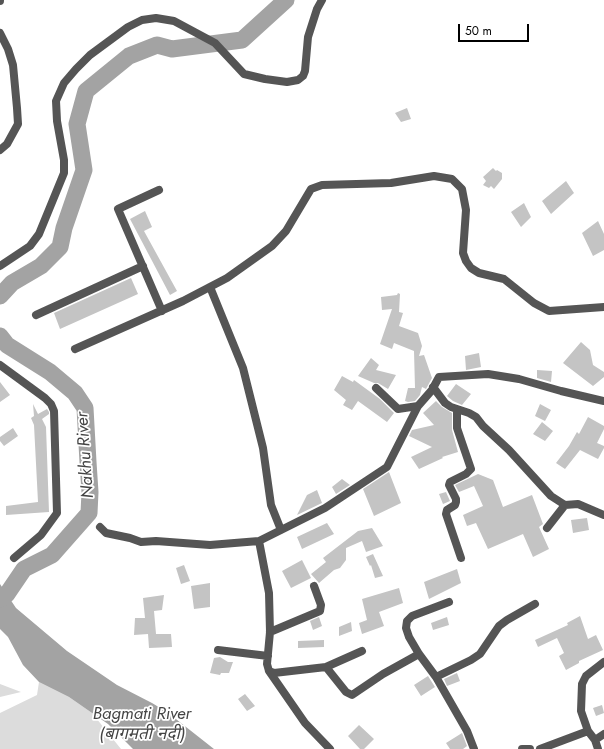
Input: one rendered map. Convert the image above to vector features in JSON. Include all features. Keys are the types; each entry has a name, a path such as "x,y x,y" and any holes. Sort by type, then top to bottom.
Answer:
{"street":[{"path":"0,266 30,246 39,234 64,173 64,160 57,121 56,101 64,84 90,55 128,27 142,20 156,18 174,21 215,43 244,74 287,82 298,80 303,76 305,71 308,37 317,9 322,0"},
{"path":"0,33 8,49 13,65 18,124 7,144 0,150"},
{"path":"75,349 162,311 227,278 272,246 286,231 311,189 322,185 391,183 434,176 452,179 462,188 466,210 464,253 466,261 471,268 479,273 504,279 534,303 549,311 604,308"},
{"path":"159,190 118,209 162,311"},
{"path":"36,315 143,266"},
{"path":"210,287 244,368 263,448 271,505 281,530"},
{"path":"0,365 45,398 54,411 57,513 41,535 14,558"},
{"path":"100,527 106,533 141,542 156,541 210,545 259,541 325,508 387,467 418,406 439,377 488,374 519,379 604,401"},
{"path":"376,388 398,409 418,406"},
{"path":"432,388 445,403 451,407 470,413 476,417 483,426 509,450 551,496 565,505 578,504 604,515"},
{"path":"457,410 457,428 471,469 470,472 450,482 449,486 456,499 456,502 447,510 446,514 461,558"},
{"path":"547,528 565,505"},
{"path":"259,541 269,594 270,632 267,664 269,671 305,723 330,749"},
{"path":"270,632 320,612 321,605 314,586"},
{"path":"449,602 412,616 407,621 406,628 409,637 419,654 436,677 467,731 474,749"},
{"path":"436,677 480,654 499,626 535,604"},
{"path":"218,650 268,656"},
{"path":"269,671 274,673 326,667 362,651"},
{"path":"326,667 346,692 352,695 383,674 419,654"},
{"path":"598,749 595,740 588,731 581,711 582,684 586,676 604,662"},
{"path":"540,749 588,731"},
{"path":"595,740 604,734"},
{"path":"522,749 530,749"}],"shaded area":[{"path":"39,682 69,697 92,713 121,749 0,749 0,713 37,695"},
{"path":"0,684 21,692 0,697"}],"water":[{"name":"Bagmati River (बागमती नदी)","path":"0,584 16,608 67,651 117,685 167,712 214,749 133,749 108,724 69,697 39,682 23,665 8,637 0,629"}],"building":[{"path":"407,108 411,119 401,122 395,113"},
{"path":"493,168 502,173 502,179 494,189 491,186 489,188 483,185 486,181 483,177"},
{"path":"566,181 574,193 551,214 542,201"},
{"path":"524,203 531,217 521,227 511,212"},
{"path":"145,211 152,227 144,231 177,291 170,295 130,219"},
{"path":"598,221 604,234 604,250 593,256 582,233"},
{"path":"131,278 138,294 60,329 54,313"},
{"path":"398,293 400,294 399,312 403,313 399,326 418,333 422,346 419,356 424,355 432,378 426,389 422,387 420,395 415,401 408,402 405,401 408,388 415,388 414,351 394,343 392,349 380,344 392,309 382,310 381,297 397,295"},
{"path":"581,342 590,350 593,365 604,372 604,377 593,386 563,363"},
{"path":"479,353 481,367 466,370 465,356"},
{"path":"371,358 379,365 376,370 396,375 388,389 378,383 374,383 358,376"},
{"path":"537,370 552,371 551,382 537,378"},
{"path":"342,376 353,382 354,380 380,399 394,413 387,422 358,401 352,410 343,405 346,400 334,390"},
{"path":"0,382 10,395 0,402"},
{"path":"456,384 471,394 462,405 453,401 447,396"},
{"path":"436,401 452,413 452,430 458,452 442,457 443,458 419,469 411,457 432,447 409,436 412,430 434,425 423,413"},
{"path":"33,404 38,414 47,409 49,412 49,414 42,419 46,427 49,512 6,515 6,506 38,502 34,425 31,418 34,416"},
{"path":"540,404 551,410 545,421 535,416"},
{"path":"588,417 604,426 597,443 604,446 604,448 598,459 580,450 565,469 556,463 569,446 577,432 579,434"},
{"path":"542,422 553,431 545,441 533,434"},
{"path":"13,428 18,436 4,446 0,441 0,437"},
{"path":"389,472 401,503 374,516 363,489"},
{"path":"478,474 493,480 503,507 532,495 543,524 539,527 549,549 533,557 523,534 488,549 476,523 467,526 463,515 483,506 474,486 459,492 455,485"},
{"path":"342,479 350,485 336,494 332,487"},
{"path":"317,490 322,503 297,515 307,495"},
{"path":"446,492 450,501 443,504 439,494"},
{"path":"587,518 589,530 573,533 571,520"},
{"path":"327,523 334,534 302,549 297,537"},
{"path":"372,528 383,546 366,552 362,541 346,548 346,560 340,568 334,570 319,583 311,574 326,562 323,558 358,531"},
{"path":"373,554 383,576 375,578 371,565 370,566 366,557"},
{"path":"302,560 311,578 291,588 282,571"},
{"path":"184,565 190,581 181,584 176,568"},
{"path":"457,569 461,583 429,599 424,582"},
{"path":"210,583 210,607 194,609 191,586"},
{"path":"399,588 403,603 379,612 384,626 362,634 359,623 367,620 362,599"},
{"path":"164,595 162,610 154,611 156,634 171,634 172,647 149,648 148,634 134,635 135,618 145,618 143,598"},
{"path":"580,616 588,639 596,635 603,650 579,661 579,663 566,670 559,656 564,653 557,638 538,647 535,640 568,625 567,623"},
{"path":"319,617 322,626 313,630 310,621"},
{"path":"447,617 449,625 433,630 431,623"},
{"path":"351,622 352,631 339,636 339,627"},
{"path":"324,640 324,647 298,648 298,641"},
{"path":"220,657 228,662 233,662 229,673 221,673 220,675 210,673 214,658"},
{"path":"457,673 460,681 447,686 444,679"},
{"path":"428,676 435,687 421,696 414,685"},
{"path":"245,694 255,706 247,711 238,699"},
{"path":"602,705 604,713 596,716 593,708"},
{"path":"359,725 374,739 364,749 360,749 348,736"},
{"path":"462,733 467,746 463,749 450,749 446,743"}],"waterway":[{"name":"Nakhu River","path":"0,296 12,283 41,266 60,247 64,228 84,170 77,124 86,91 129,56 157,45 172,49 242,40 286,0"},
{"name":"Nakhu River","path":"0,336 7,345 50,372 75,393 85,408 90,492 89,513 52,555 24,569 7,594 0,599"}]}
